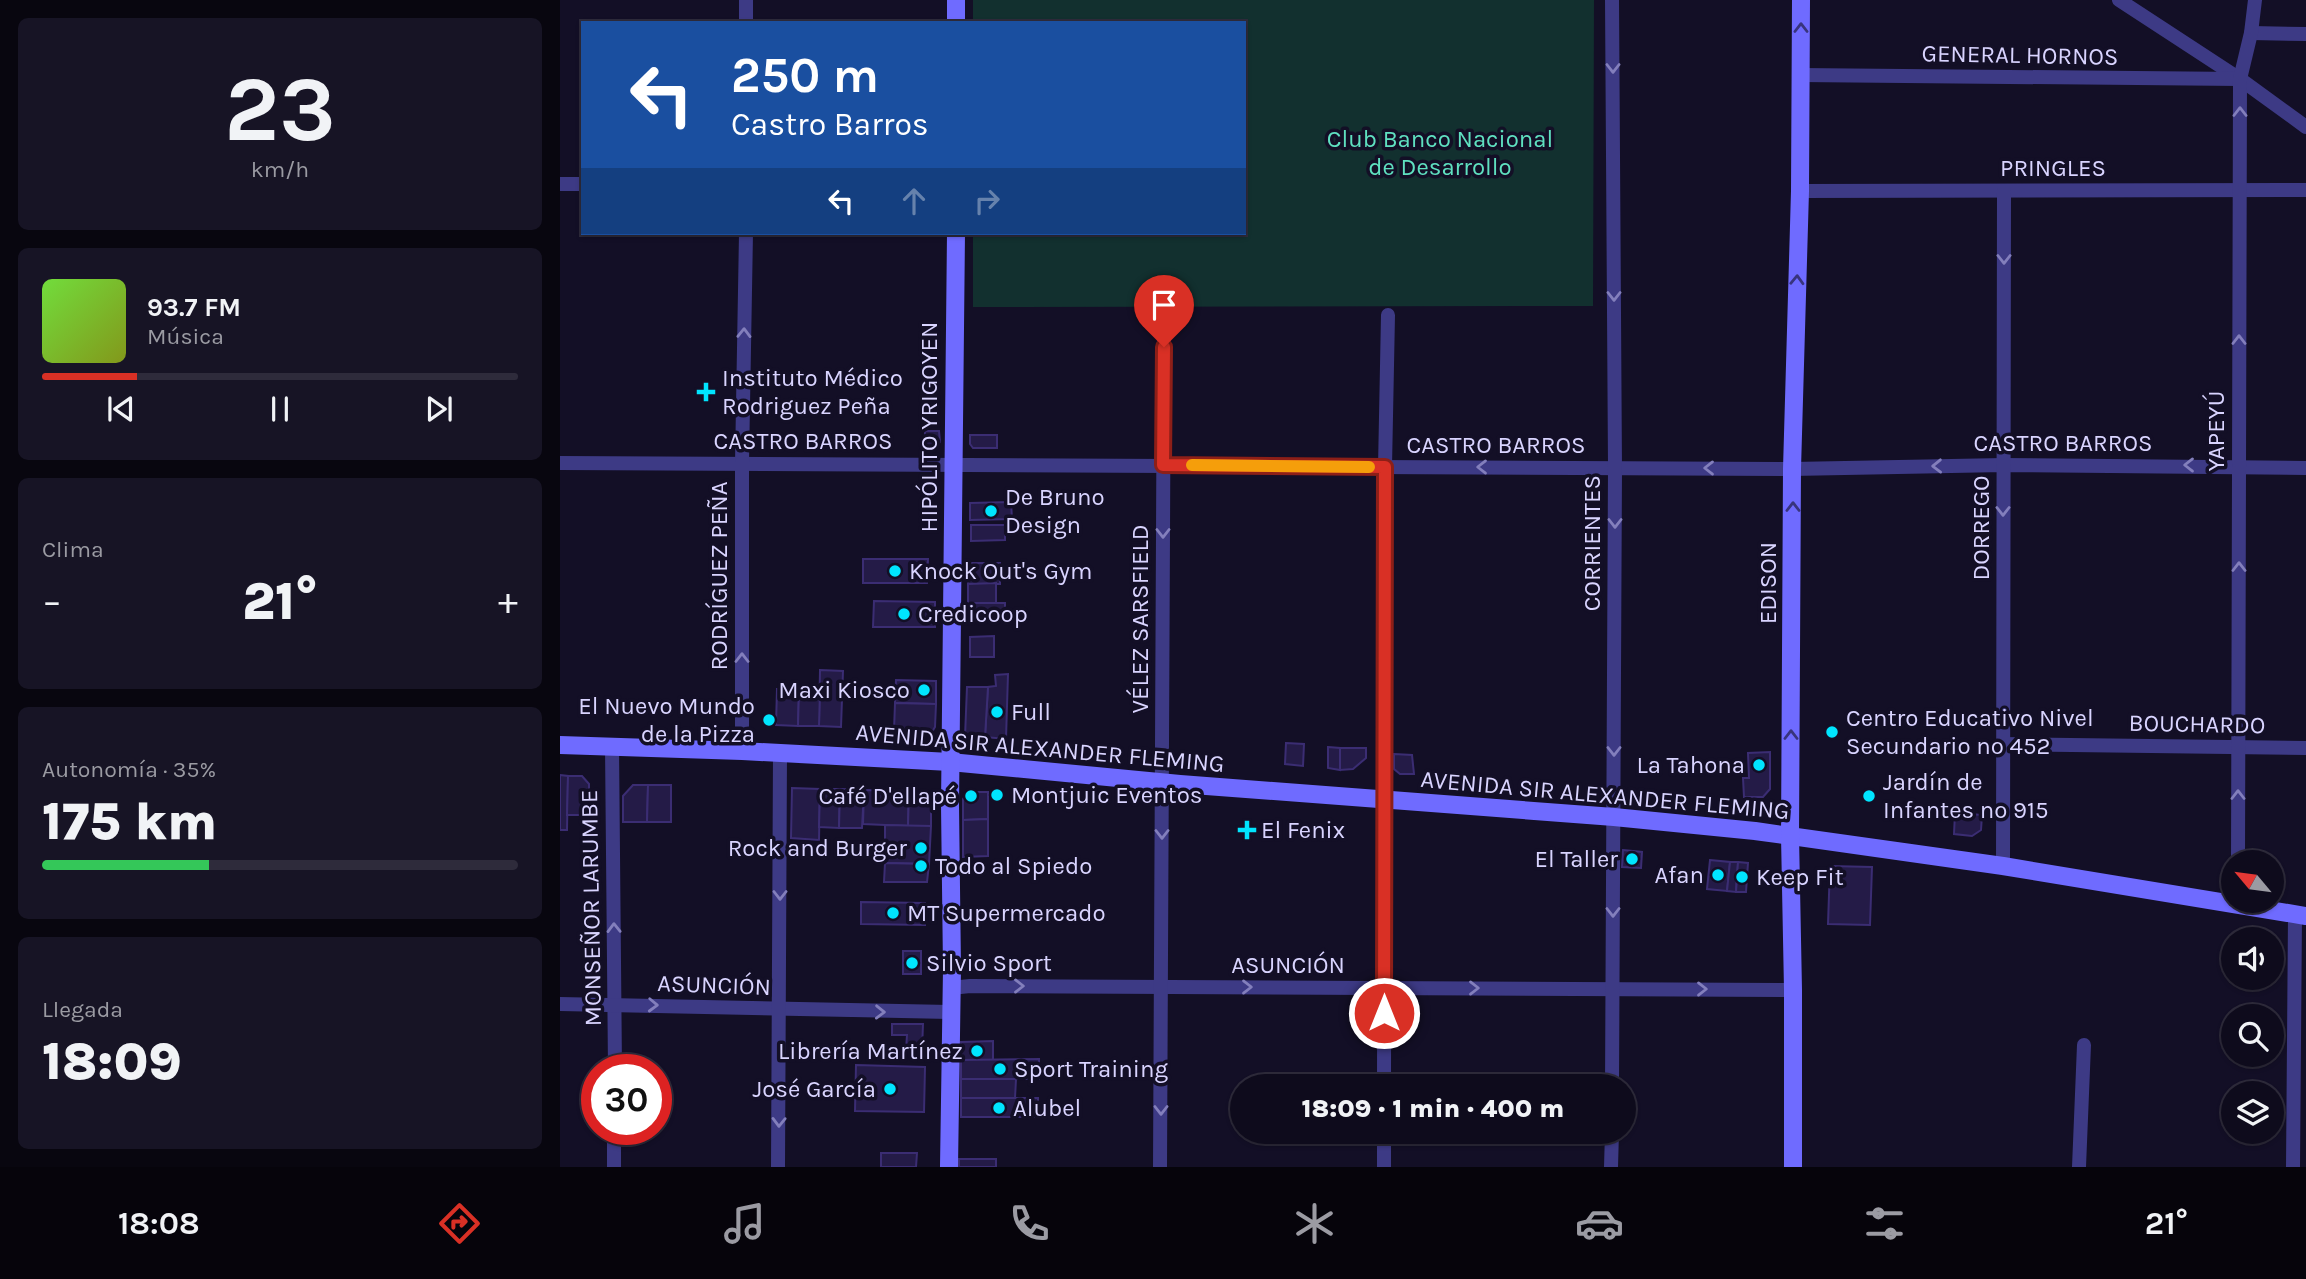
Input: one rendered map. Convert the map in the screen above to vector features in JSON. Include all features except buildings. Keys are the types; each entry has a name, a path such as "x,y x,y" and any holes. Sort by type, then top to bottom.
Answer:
{"street":[{"path":"747,0 747,21"},
{"path":"956,0 956,21"},
{"name":"CORRIENTES","path":"1612,0 1615,468 1612,1074"},
{"name":"EDISON","path":"1793,1167 1790,836 1792,469 1800,191 1801,0"},
{"path":"2119,0 2303,123"},
{"name":"YAPEYÚ","path":"2238,850 2240,79 2251,33 2255,0"},
{"path":"2251,33 2306,34"},
{"name":"GENERAL HORNOS","path":"1800,75 2240,79"},
{"path":"560,184 581,184"},
{"name":"PRINGLES","path":"1800,191 2306,190"},
{"name":"DORREGO","path":"2003,866 2004,191"},
{"name":"RODRÍGUEZ PEÑA","path":"742,751 742,463 746,235"},
{"name":"HIPÓLITO YRIGOYEN","path":"949,1167 956,235"},
{"path":"1384,1074 1385,467 1388,315"},
{"name":"VÉLEZ SARSFIELD","path":"1160,1167 1164,323"},
{"name":"CASTRO BARROS","path":"560,463 1792,469 2004,465 2306,467"},
{"name":"BOUCHARDO","path":"2003,744 2306,748"},
{"name":"AVENIDA SIR ALEXANDER FLEMING","path":"560,745 950,762 1162,782 1614,817 1790,836 2221,900"},
{"name":"MONSEÑOR LARUMBE","path":"612,746 615,1054"},
{"path":"778,1167 780,753"},
{"path":"2293,1167 2301,916"},
{"name":"ASUNCIÓN","path":"951,988 1793,989"},
{"name":"ASUNCIÓN","path":"560,1004 950,1012"},
{"path":"2079,1167 2084,1045"},
{"path":"1384,1144 1384,1167"},
{"path":"1611,1167 1612,1144"},
{"path":"614,1145 614,1167"}],"green space":[{"name":"Club Banco Nacional de Desarrollo","path":"973,0 1594,0 1593,306 973,307 973,235 1246,235 1246,21 973,21"}],"slow traffic":[{"path":"1192,465 1369,467"}],"place":[{"name":"Instituto Médico Rodriguez Peña","path":"706,392"},
{"name":"De Bruno Design","path":"991,511"},
{"name":"Knock Out's Gym","path":"895,571"},
{"name":"Credicoop","path":"904,614"},
{"name":"Maxi Kiosco","path":"924,690"},
{"name":"Full","path":"997,712"},
{"name":"El Nuevo Mundo de la Pizza","path":"769,720"},
{"name":"Centro Educativo Nivel Secundario nº 452","path":"1832,732"},
{"name":"La Tahona","path":"1759,765"},
{"name":"Montjuic Eventos","path":"997,795"},
{"name":"Café D'ellapé","path":"971,796"},
{"name":"Jardín de Infantes nº 915","path":"1869,796"},
{"name":"El Fenix","path":"1247,830"},
{"name":"Rock and Burger","path":"921,848"},
{"name":"El Taller","path":"1632,859"},
{"name":"Todo al Spiedo","path":"921,866"},
{"name":"Afan","path":"1718,875"},
{"name":"Keep Fit","path":"1742,877"},
{"name":"MT Supermercado","path":"893,913"},
{"name":"Silvio Sport","path":"912,963"},
{"name":"Librería Martínez","path":"977,1051"},
{"name":"Sport Training","path":"1000,1069"},
{"name":"José García","path":"890,1089"},
{"name":"Alubel","path":"999,1108"}],"route":[{"path":"1164,347 1163,465 1385,467 1384,1013"}]}
